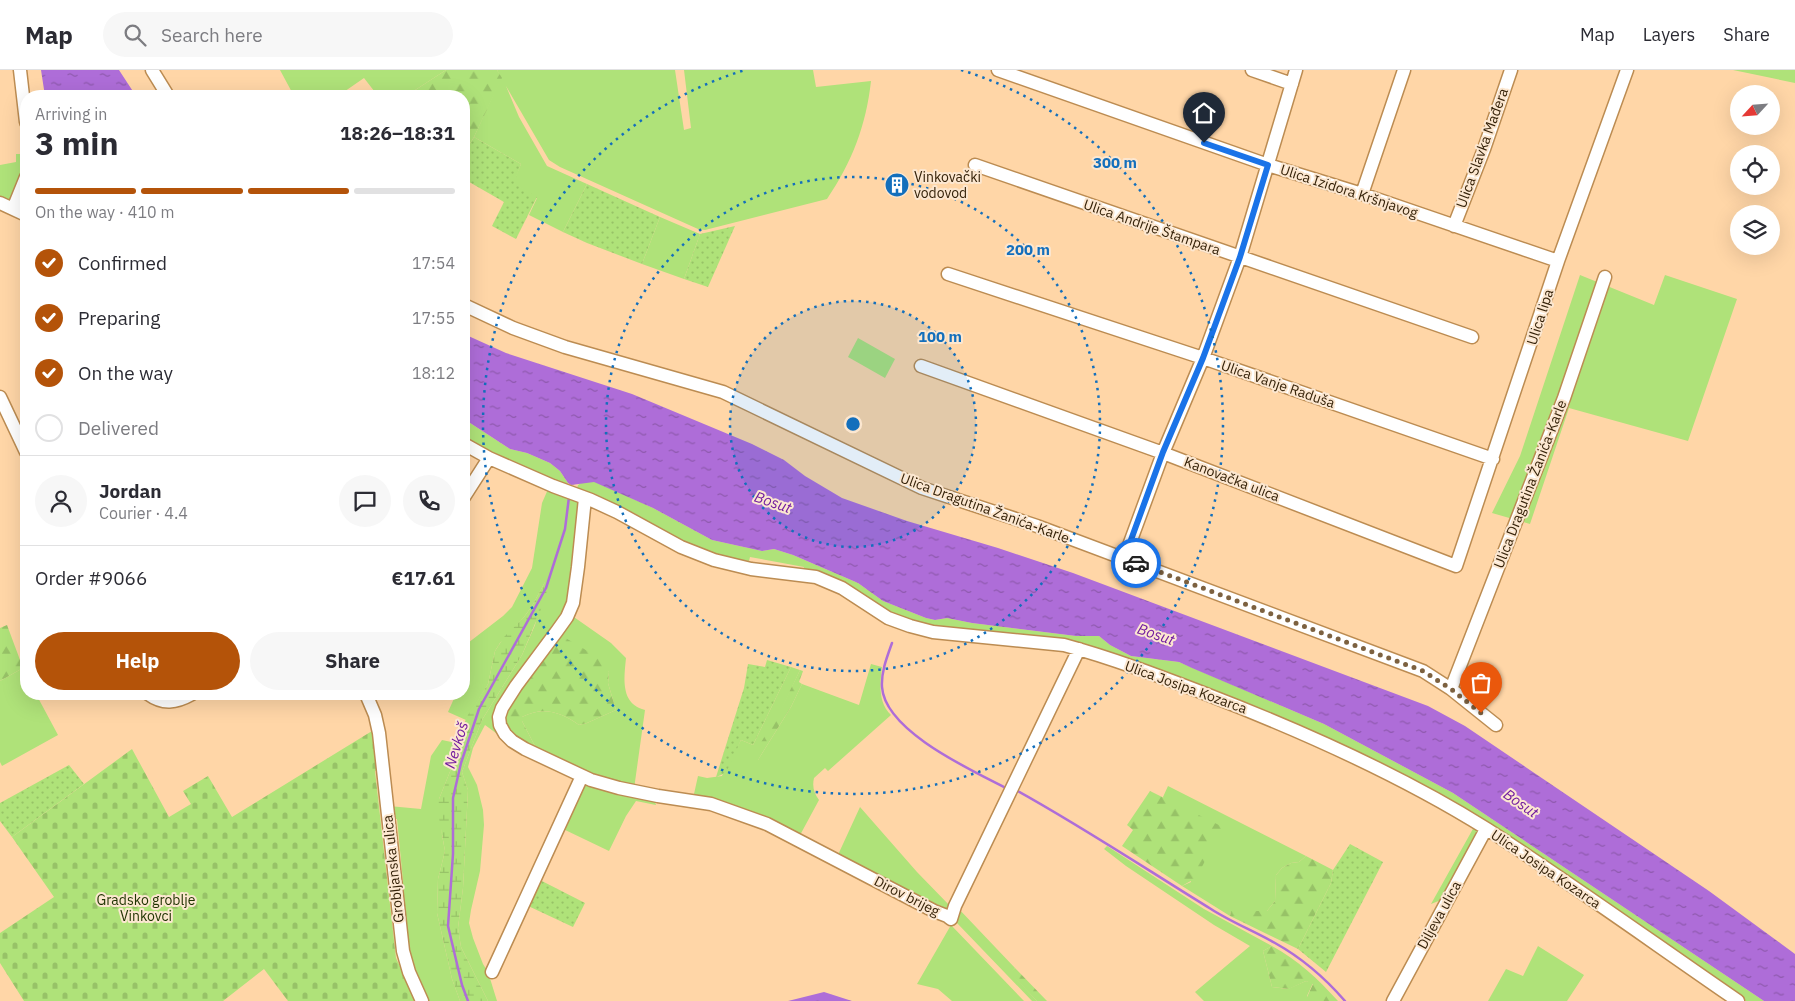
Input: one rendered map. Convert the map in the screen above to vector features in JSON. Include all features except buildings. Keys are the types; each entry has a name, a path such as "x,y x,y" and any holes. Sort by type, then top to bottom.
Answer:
{"street":[{"path":"20,70 22,90"},
{"path":"152,70 164,90"},
{"name":"Ulica Izidora Kršnjavog","path":"998,70 1268,165 1362,194 1558,261"},
{"path":"1252,70 1292,84"},
{"path":"1124,559 1163,452 1203,358 1240,257 1296,70"},
{"path":"1362,194 1404,70"},
{"name":"Ulica Slavka Mađera","path":"1454,226 1484,150 1511,70"},
{"name":"Ulica lipa","path":"1456,566 1494,459 1558,261 1627,70"},
{"name":"Ulica Andrije Štampara","path":"975,166 1472,337"},
{"path":"13,209 20,192"},
{"path":"0,203 20,212"},
{"name":"Ulica Vanje Raduša","path":"948,274 1203,358 1494,459"},
{"name":"Ulica Dragutina Žanića-Karle","path":"1451,689 1564,398 1605,277"},
{"name":"Ulica Dragutina Žanića-Karle","path":"470,308 513,328 565,347 724,392 922,488 1037,526 1423,671 1451,689 1496,725"},
{"name":"Kanovačka ulica","path":"921,366 1163,452 1456,566"},
{"path":"0,397 20,439"},
{"name":"Ulica Josipa Kozarca","path":"470,447 489,458 633,520 681,547 714,560 751,569 816,577 842,588 888,618 934,632 1064,645 1080,649 1162,677 1275,721 1408,785 1486,829 1738,1001"},
{"path":"470,488 489,458"},
{"name":"Dirov brijeg","path":"581,496 578,567 573,603 567,617 502,708 499,717 500,725 512,741 591,780 633,791 711,804 767,824 951,919 955,906 1080,649"},
{"path":"155,700 165,703 180,700"},
{"name":"Grobljanska ulica","path":"368,700 379,733 403,951 409,972 422,1001"},
{"path":"492,972 582,776"},
{"name":"Diljeva ulica","path":"1393,1001 1486,829"}],"green space":[{"path":"280,70 446,70 415,90 373,90 364,78 347,90 291,90"},
{"path":"446,70 497,70 502,78 470,143 470,90 415,90"},
{"path":"497,70 675,70 684,130 691,128 684,70 813,70 816,87 871,81 866,113 851,157 827,199 705,230 698,229 560,167 549,160 506,86 519,117 547,166 587,184 563,232 529,215 537,198 513,183 521,164 474,137 501,78"},
{"path":"1733,70 1795,70 1795,83"},
{"path":"474,137 521,164 514,183 537,197 516,239 492,226 504,202 470,182 470,143"},
{"path":"16,154 20,154 20,181 10,202 0,199 0,165 16,162"},
{"path":"587,184 660,217 642,264 563,232"},
{"path":"660,217 700,234 684,279 642,264"},
{"path":"735,226 708,287 684,279 700,234"},
{"path":"1580,275 1654,305 1665,275 1737,299 1688,441 1569,408 1530,524 1492,513 1520,456"},
{"path":"858,338 895,359 885,378 848,357"},
{"path":"470,423 510,449 527,453 550,463 560,471 568,483 567,487 470,442"},
{"path":"594,481 653,508 712,540 762,551 774,549 793,555 858,583 883,601 926,618 935,620 947,618 1076,636 1099,636 1110,645 1131,656 1179,662 1324,724 1453,793 1764,1001 1746,1001 1700,968 1387,768 1102,651 912,624 803,571 804,567 750,557 749,561 720,557 670,536 634,513 576,491 578,485 582,482"},
{"path":"549,487 582,501 566,612 500,736 485,725 473,748 468,767 477,785 483,810 484,825 480,871 469,923 497,1001 488,1001 461,947 458,928 463,888 468,790 462,772 482,720 522,655 535,625 545,582 532,606 495,651 488,684 466,720 448,712 453,700 470,700 470,641 512,607 532,568 542,503"},
{"path":"545,582 549,584 542,607 522,655 482,720 462,772 468,790 463,888 458,928 461,947 488,1001 460,1001 452,979 437,913 438,879 445,851 437,807 462,740 461,730 468,715 488,684 495,651 504,637 532,606"},
{"path":"571,615 611,643 626,658 625,689 627,696 637,707 645,710 634,789 599,779 536,748 522,721 522,717 545,711 559,714 579,725 616,710 608,683 609,672 557,633"},
{"path":"7,625 20,660 20,670 0,681 0,628"},
{"path":"557,633 601,659 609,672 608,683 616,710 579,725 559,714 545,711 522,717 522,721 536,748 534,751 505,727 505,706"},
{"path":"767,660 791,667 753,745 741,740 726,773 716,777 744,688 748,664 765,667"},
{"path":"871,664 882,667 882,699 891,715 828,771 825,768 814,778 814,790 819,800 799,837 697,797 694,794 698,776 707,778 722,776 741,740 753,745 791,667 800,670 758,760 791,707 802,684 859,705"},
{"path":"20,670 20,700 39,700 58,735 2,766 0,762 0,681"},
{"path":"800,670 803,671 799,682 802,684 791,707 758,760 752,757 779,713"},
{"name":"Gradsko groblje Vinkovci","path":"372,731 396,958 416,1001 288,1001 264,969 223,1001 24,1001 0,963 0,933 54,897 12,837 132,749 169,817 191,804 183,791 208,776 232,817"},
{"path":"442,740 461,744 439,799 445,851 438,879 437,913 452,979 460,1001 424,1001 412,972 398,882 403,881 397,819 390,819 389,806 421,809 431,756"},
{"path":"69,765 84,784 12,837 0,821 0,803"},
{"path":"584,779 654,799 656,805 636,801 626,816 609,851 561,828"},
{"path":"1168,786 1306,856 1299,862 1291,863 1282,868 1276,875 1275,901 1267,911 1231,911 1230,916 1182,886 1191,882 1163,797"},
{"path":"1150,791 1223,827 1196,878 1182,886 1122,846 1133,830 1127,825"},
{"path":"860,807 917,872 951,907 946,911 837,857"},
{"path":"1474,827 1478,831 1446,898 1431,904"},
{"path":"1350,844 1383,862 1326,972 1298,949 1331,883 1333,870"},
{"path":"1107,846 1204,909 1272,946 1263,951 1272,987 1288,989 1306,981 1313,983 1307,996 1307,1001 1204,1001 1195,992 1250,946 1214,925 1126,866 1104,849"},
{"path":"1306,856 1333,870 1331,883 1298,949 1230,916 1231,911 1267,911 1275,901 1276,875 1282,868 1291,863 1299,862"},
{"path":"538,879 585,903 573,927 526,905"},
{"path":"957,907 1015,968 1011,973 1037,1001 1032,1001 957,923 955,920"},
{"path":"951,925 1024,1001 952,1001 938,989 917,984"},
{"path":"1272,946 1290,957 1307,971 1338,1001 1307,1001 1313,984 1306,981 1289,989 1272,987 1263,951"},
{"path":"1538,946 1584,975 1567,1001 1488,1001 1506,969 1523,976"},
{"path":"1015,968 1047,1001 1037,1001 1010,973"}],"water":[{"path":"41,70 119,70 132,90 44,90"},
{"name":"Bosut","path":"470,337 506,353 632,394 752,444 784,460 805,476 842,498 907,521 1073,573 1428,706 1465,726 1709,891 1795,954 1795,1001 1764,1001 1453,793 1324,724 1179,662 1131,656 1110,645 1099,636 1076,636 947,618 935,620 926,618 883,601 858,583 793,555 774,549 762,551 712,540 653,508 594,482 571,485 560,471 550,463 527,453 510,449 470,423"},
{"path":"824,992 852,1001 788,1001"}],"waterway":[{"name":"Nevkoš","path":"468,1001 462,985 448,926 453,854 453,798 461,763 479,709 546,588 565,529 569,497"},
{"path":"892,643 883,670 882,687 887,703 898,719 913,734 952,760 1006,788"},
{"path":"1016,790 1090,833 1219,914 1295,955 1313,969 1345,1001"}],"way so far":[{"path":"1136,563 1423,671 1451,689 1481,713"}],"place":[{"name":"Vinkovački vodovod","path":"897,185"}],"route":[{"path":"1136,563 1124,559 1163,452 1203,358 1240,257 1268,165 1204,143"}]}
